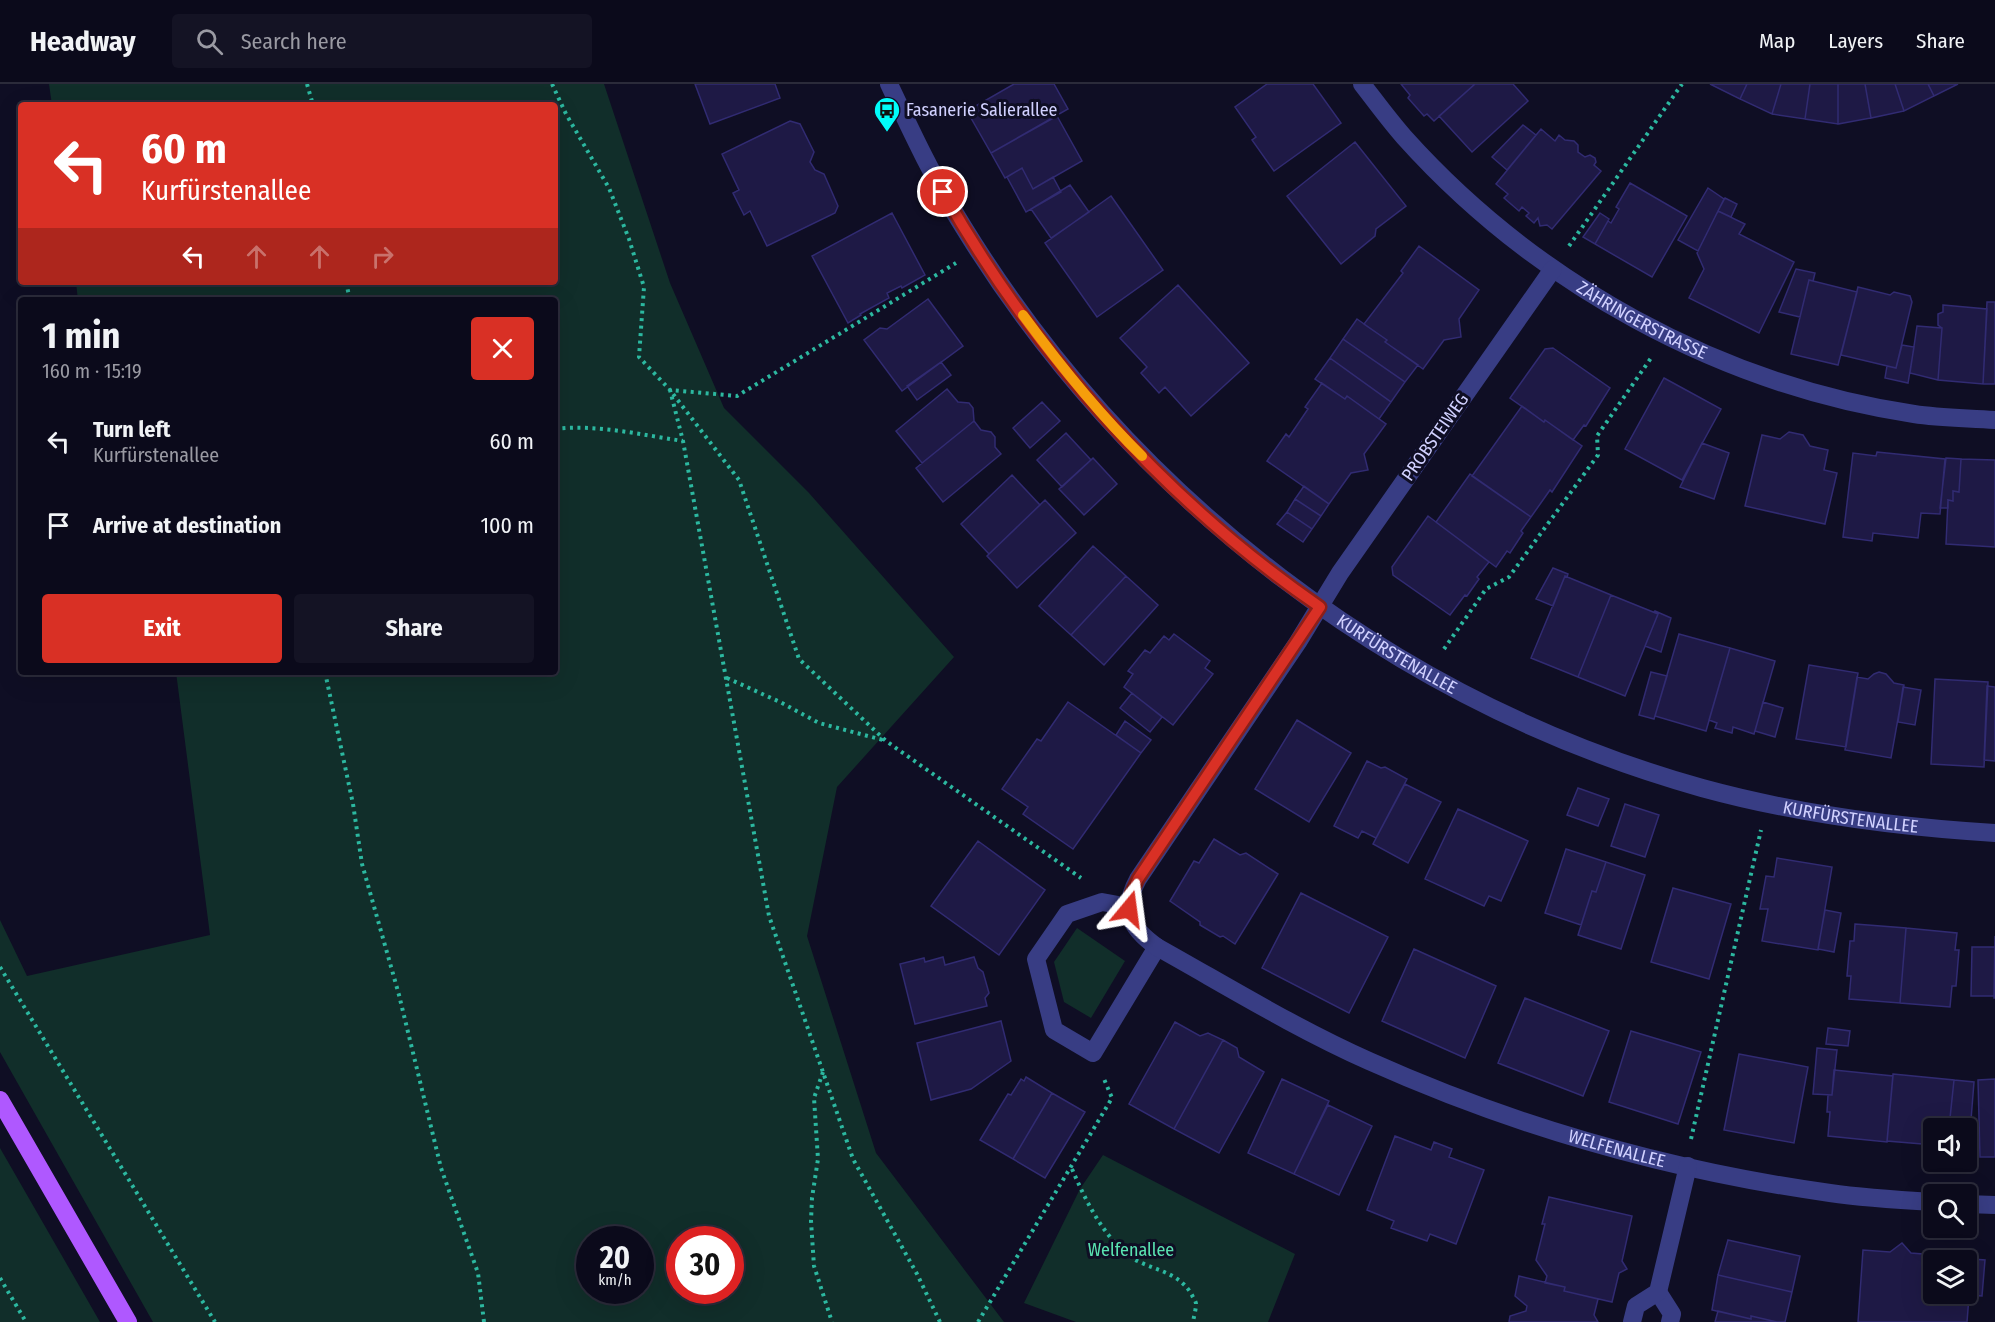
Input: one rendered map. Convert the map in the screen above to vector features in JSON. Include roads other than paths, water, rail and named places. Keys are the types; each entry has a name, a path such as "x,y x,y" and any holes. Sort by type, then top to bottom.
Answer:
{"main road":[{"path":"0,1100 128,1322"}],"street":[{"name":"KURFÜRSTENALLEE","path":"889,84 924,157 978,249 1012,301 1053,356 1137,452 1190,503 1242,548 1320,607 1388,652 1427,674 1505,714 1617,760 1702,788 1767,803 1878,823 1995,832"},
{"name":"ZÄHRINGERSTRASSE","path":"1362,84 1404,137 1502,231 1553,269 1625,314 1666,335 1751,371 1804,390 1914,414 1995,420"},
{"name":"PROBSTEIWEG","path":"1320,607 1340,573 1553,269"},
{"path":"1157,947 1094,1053 1054,1030 1036,958 1067,914 1102,902 1129,907 1131,894 1138,879 1320,607"},
{"name":"WELFENALLEE","path":"1129,907 1131,920 1136,929 1157,947 1311,1033 1424,1085 1534,1124 1609,1147 1737,1178 1832,1194 1923,1201"},
{"path":"1632,1322 1636,1306 1658,1292 1687,1166"},
{"path":"1977,1204 1995,1205"},
{"path":"1658,1292 1672,1314 1670,1322"}],"place":[{"name":"Fasanerie Salierallee","path":"887,133"}],"park label":[{"name":"Welfenallee","path":"1131,1250"}]}
